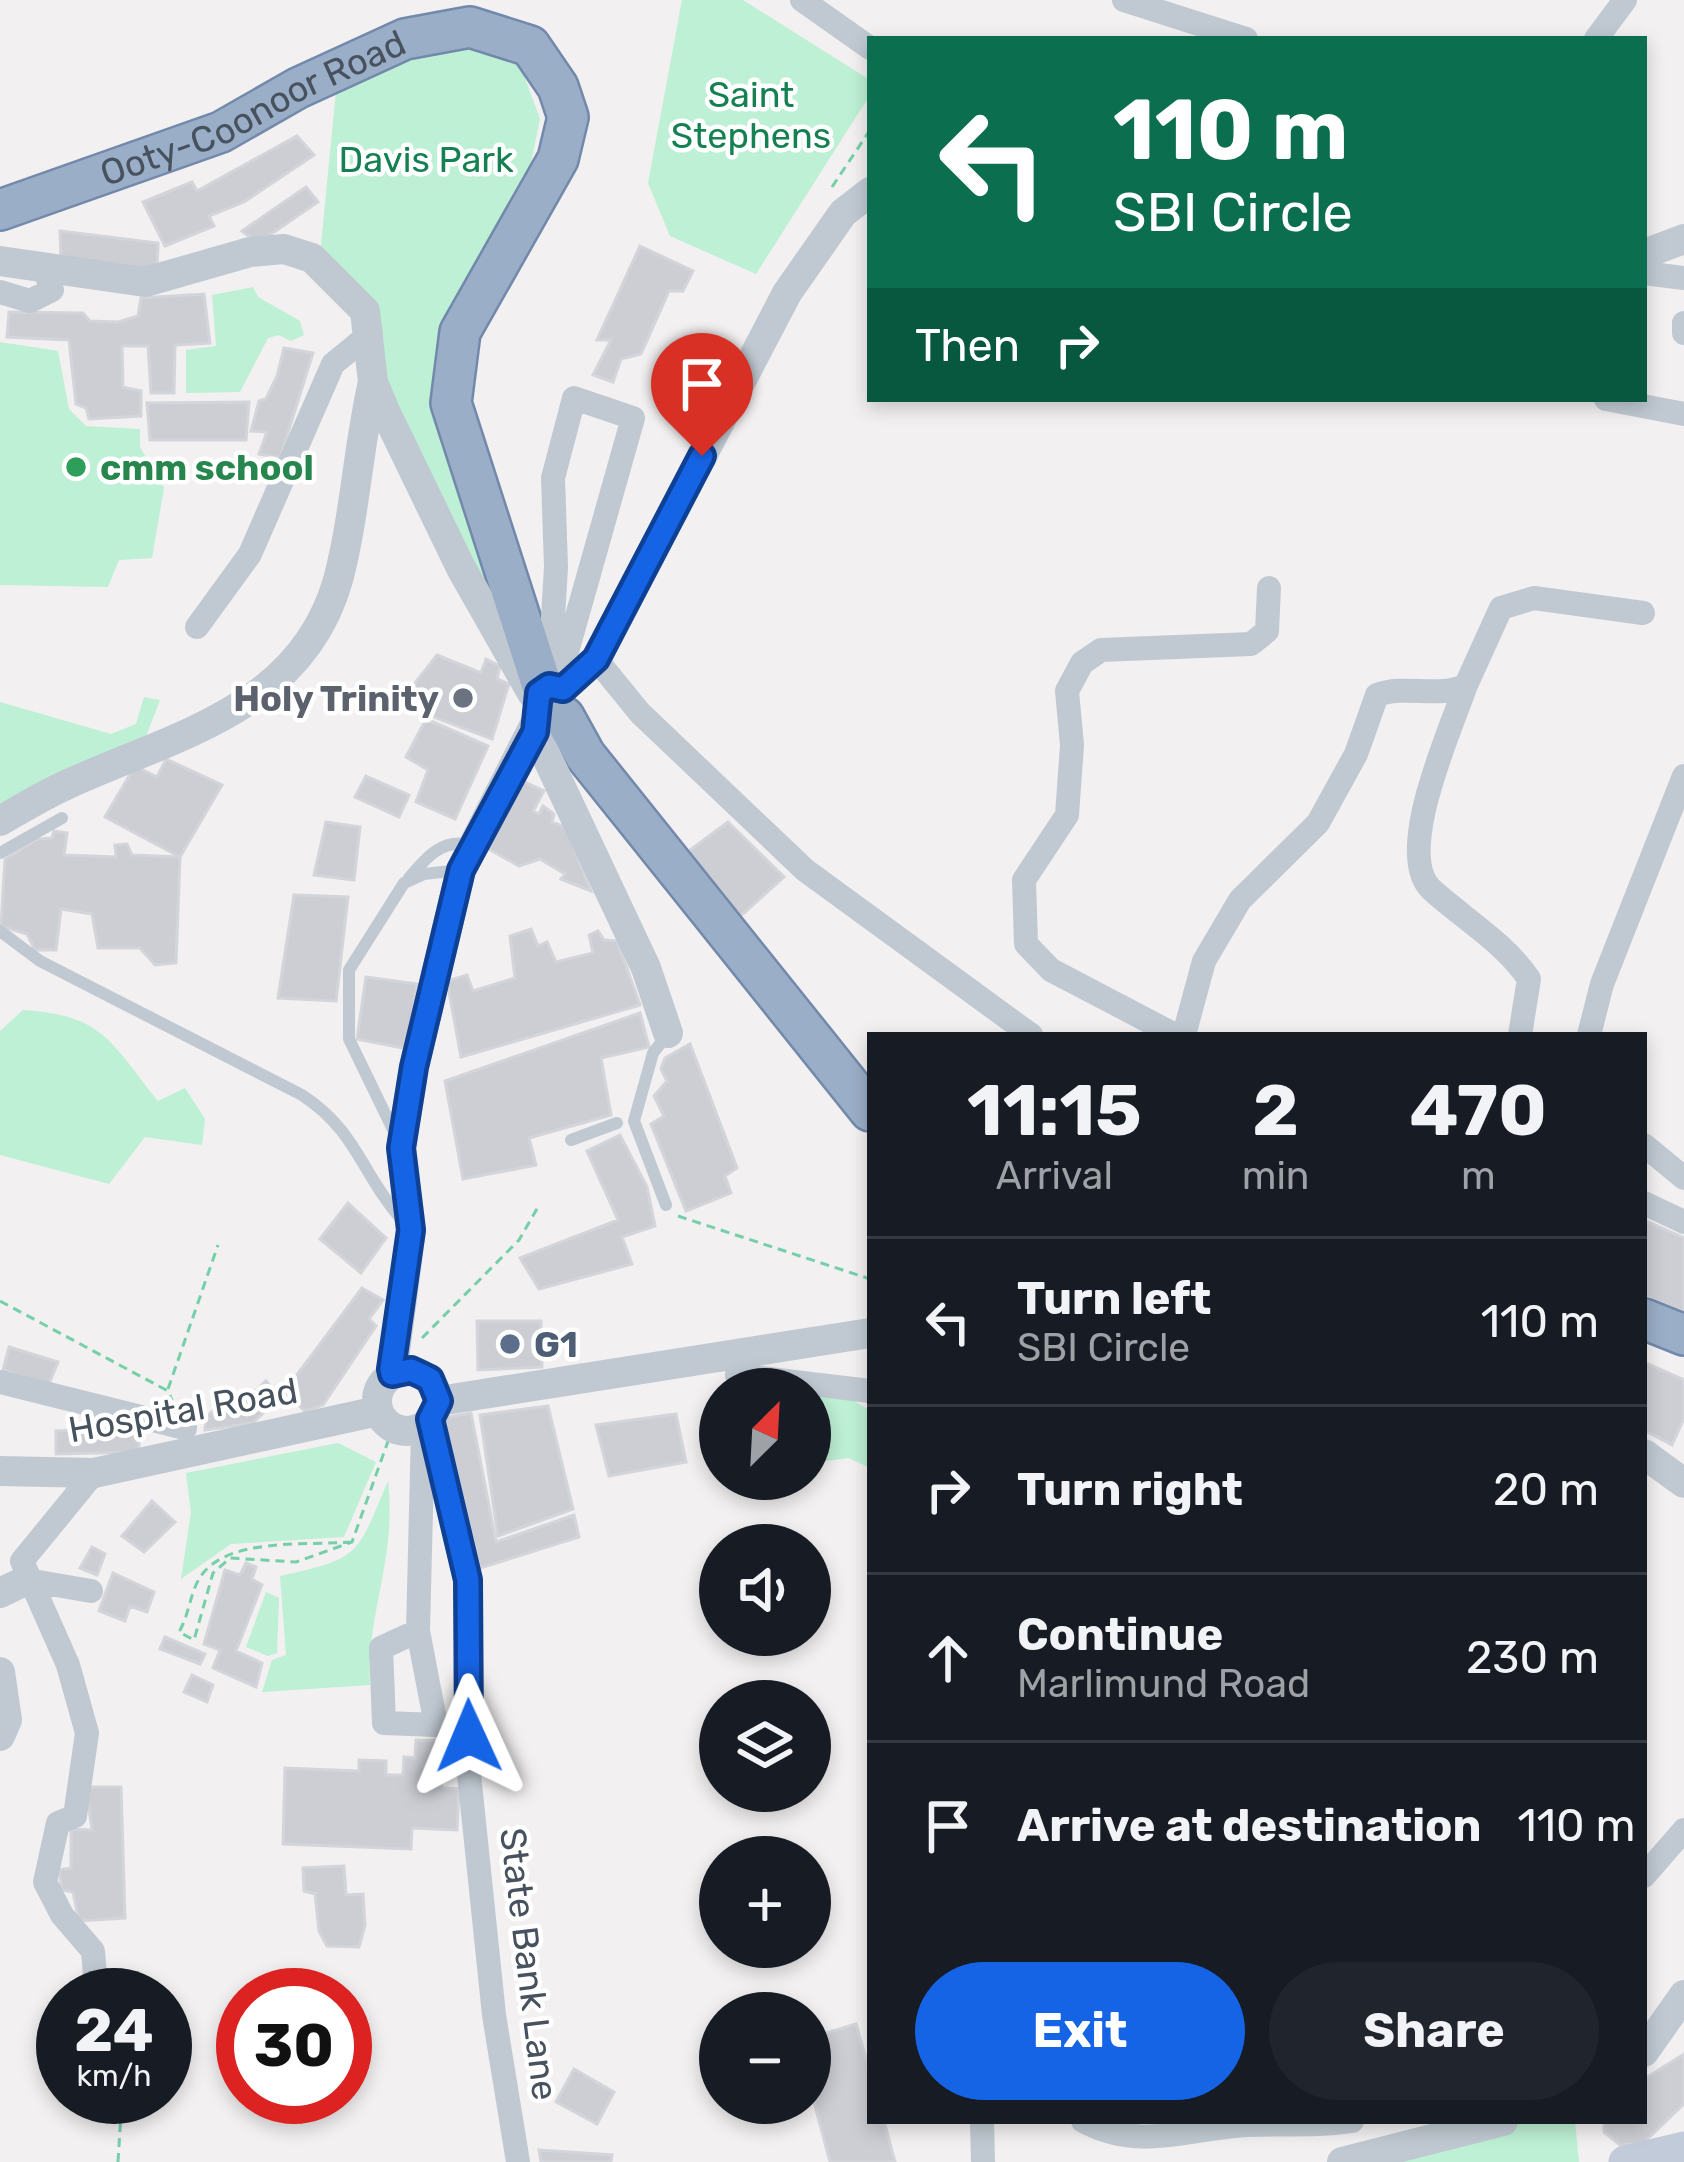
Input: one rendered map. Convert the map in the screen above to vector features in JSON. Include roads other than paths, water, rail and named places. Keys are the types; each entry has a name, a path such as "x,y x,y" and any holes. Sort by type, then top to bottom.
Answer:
{"highway":[{"name":"Ooty-Coonoor Road","path":"0,210 221,132 298,88 405,39 470,27 530,46 557,87 568,117 558,159 460,332 451,403 470,477 548,702 867,1107"},
{"path":"1647,1320 1684,1335"}],"main road":[{"path":"1625,2162 1684,2148"}],"street":[{"path":"802,0 867,47"},
{"path":"1124,0 1237,36"},
{"path":"1598,36 1625,0"},
{"path":"548,702 596,659 787,293 843,213 867,194"},
{"path":"1647,253 1684,239"},
{"path":"0,261 146,282 250,252 284,249 312,258 364,311 371,334 373,382 337,582 304,650 254,698 176,743 64,785 0,821"},
{"path":"0,292 29,302 52,290 43,267"},
{"path":"1647,273 1684,278"},
{"path":"1684,323 1684,333"},
{"path":"197,627 250,554 333,364 371,334"},
{"path":"373,382 461,568 548,702 668,1033"},
{"path":"412,1418 381,1384 392,1371 411,1230 401,1148 414,1067 468,858 548,702 633,418 574,398 553,478 556,566 548,702"},
{"path":"1622,402 1684,414"},
{"path":"1173,1032 1051,970 1026,944 1024,880 1067,815 1072,745 1067,691 1082,664 1101,650 1251,644 1267,631 1269,588"},
{"path":"1520,1032 1529,979 1517,961 1426,885 1416,862 1421,821 1466,685 1501,608 1534,598 1643,614"},
{"path":"596,659 640,713 805,869 1027,1032"},
{"path":"1180,1032 1204,961 1240,899 1318,823 1356,754 1377,695 1395,688 1455,691 1466,685"},
{"path":"1590,1032 1602,984 1684,776"},
{"path":"1647,1147 1684,1178"},
{"path":"1647,1204 1684,1222"},
{"name":"Hospital Road","path":"0,1471 94,1473 867,1335"},
{"path":"392,1371 411,1370 430,1379 412,1418 418,1631"},
{"path":"0,1382 184,1428"},
{"path":"831,1386 867,1391"},
{"name":"State Bank Lane","path":"412,1418 468,1580 470,1774 494,2015 518,2162"},
{"path":"1647,1456 1684,1483"},
{"path":"14,1587 22,1561 94,1473"},
{"path":"14,1587 91,1591"},
{"path":"14,1587 68,1665 87,1733 75,1816 58,1823 45,1882 62,1916 93,1952 94,1968"},
{"path":"0,1672 7,1720 0,1736"},
{"path":"1647,1873 1684,1830"},
{"path":"1647,2047 1684,1995"},
{"path":"982,2124 983,2162"},
{"path":"1088,2124 1113,2137 1160,2138 1239,2124"},
{"path":"1342,2162 1490,2124"}],"lane":[{"path":"0,853 62,818"},
{"path":"401,1148 360,1071 345,1006 349,970 404,883 431,852 455,841 468,858 404,883"},
{"path":"0,931 40,961 337,1118 374,1188 411,1230"},
{"path":"666,1205 634,1121 653,1053 668,1033"},
{"path":"571,1140 617,1123"}],"place":[{"name":"cmm school","path":"76,467"},
{"name":"Holy Trinity","path":"463,698"},
{"name":"G1","path":"510,1344"}],"park label":[{"name":"Saint Stephens","path":"751,114"},
{"name":"Davis Park","path":"426,159"}]}
